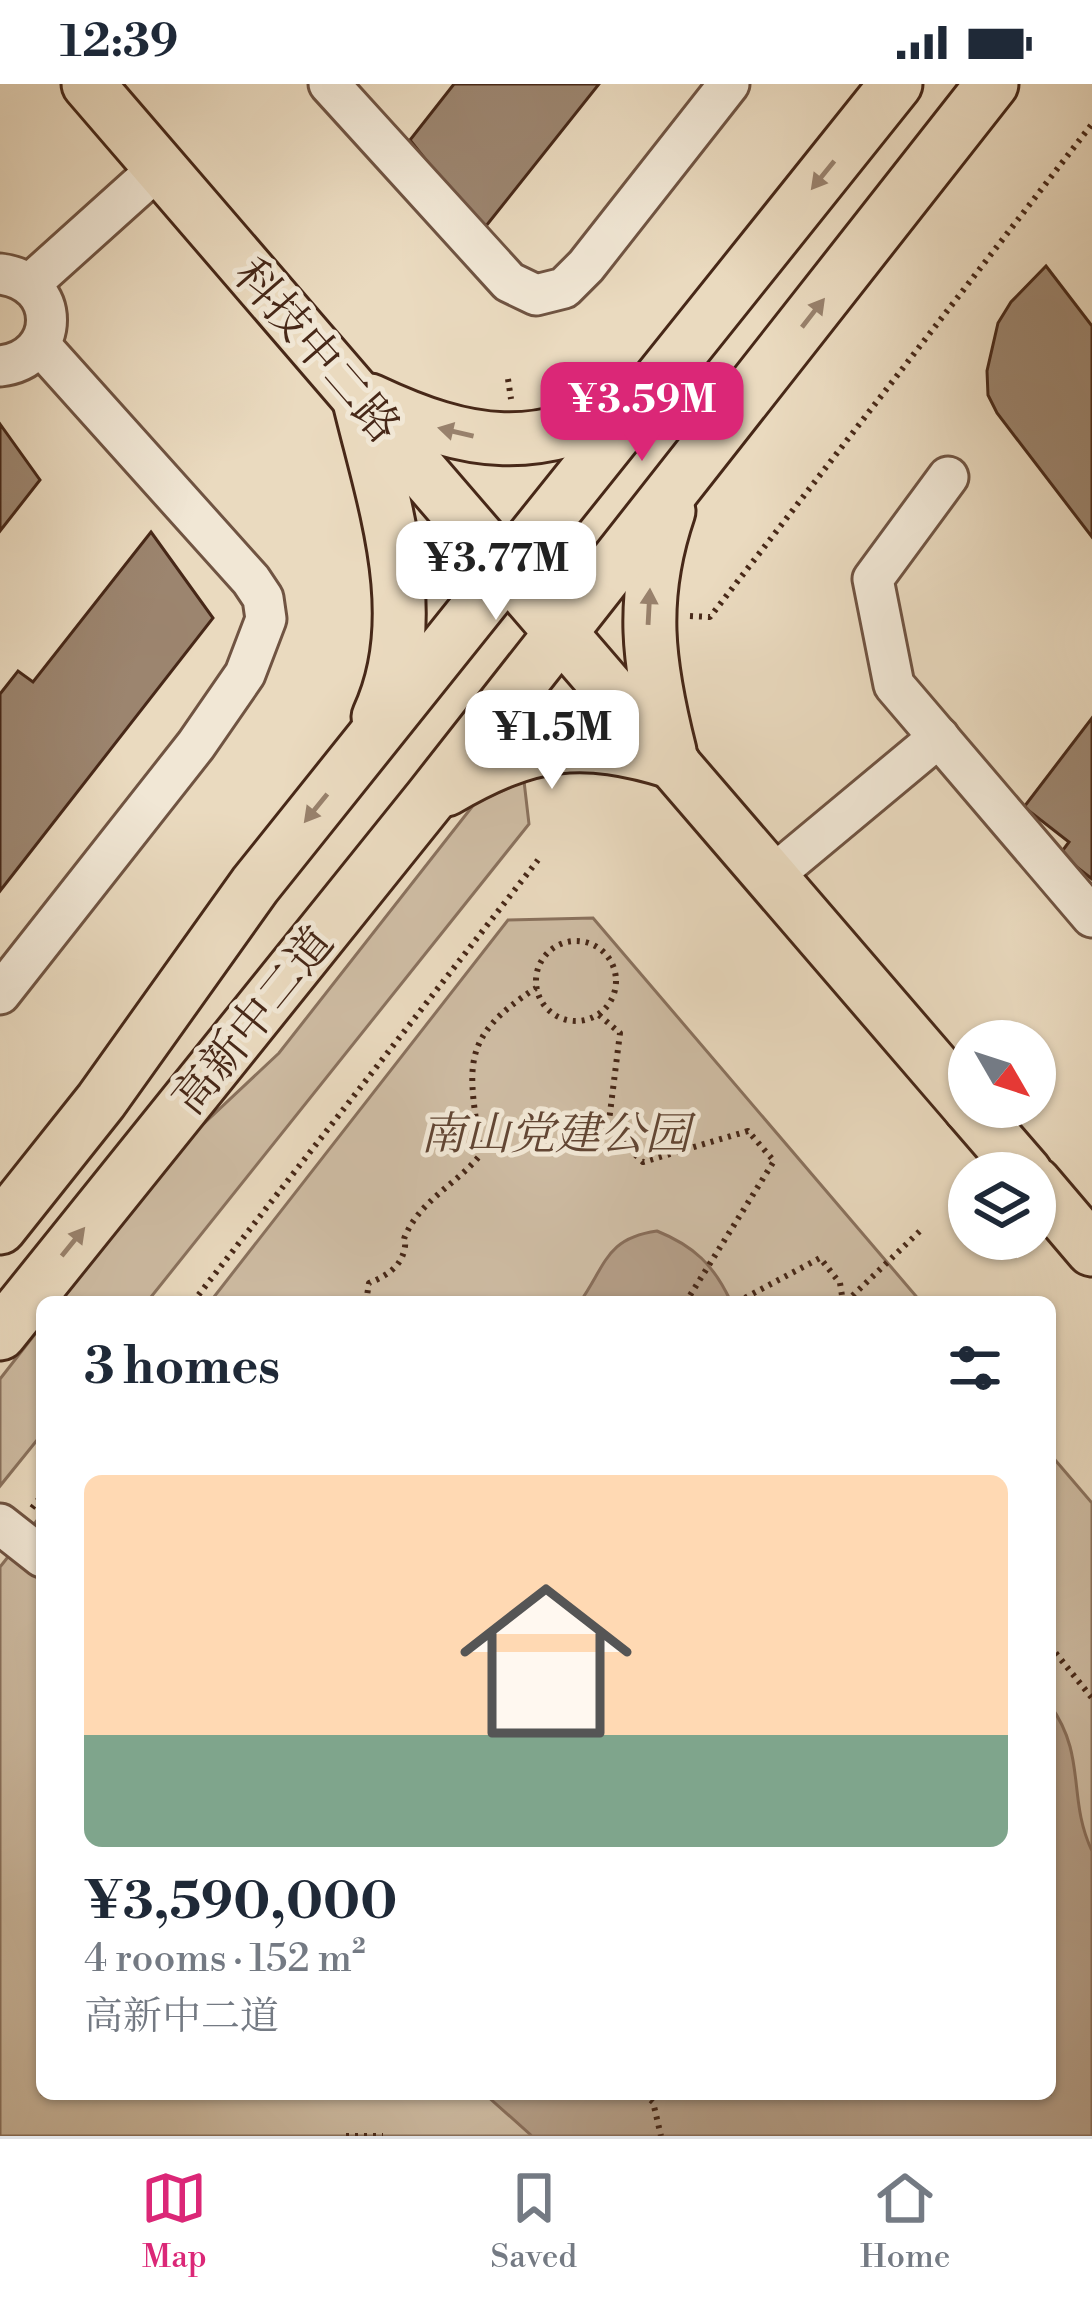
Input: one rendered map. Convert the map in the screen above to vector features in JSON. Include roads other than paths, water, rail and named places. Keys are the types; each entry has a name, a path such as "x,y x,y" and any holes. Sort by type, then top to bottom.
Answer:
{"main road":[{"name":"科技中二路","path":"88,84 948,1082"},
{"name":"高新中二道","path":"0,1228 101,1101 255,884 896,84"},
{"name":"高新中二道","path":"0,1334 430,799 992,84"},
{"path":"357,394 416,422 496,440 558,434 596,423 643,400 689,469 659,538 647,622 655,691 674,763 602,745 562,745 521,754 476,772 430,799"},
{"path":"357,394 399,592 394,664 384,706 363,749"},
{"name":"科技中二路","path":"987,1128 1008,1152"},
{"path":"1056,1203 1086,1231"}],"lane":[{"path":"329,84 508,282 536,295 564,288 586,266 729,84"},
{"path":"0,366 27,358 40,345 46,329 46,309 15,279 160,167"},
{"path":"0,994 196,745 244,674 266,619 263,598 251,580 40,345"},
{"path":"947,477 873,579 894,685 1092,917"},
{"path":"772,877 939,737"},
{"path":"0,1524 36,1552"}],"park label":[{"name":"南山党建公园","path":"555,1133"}]}
